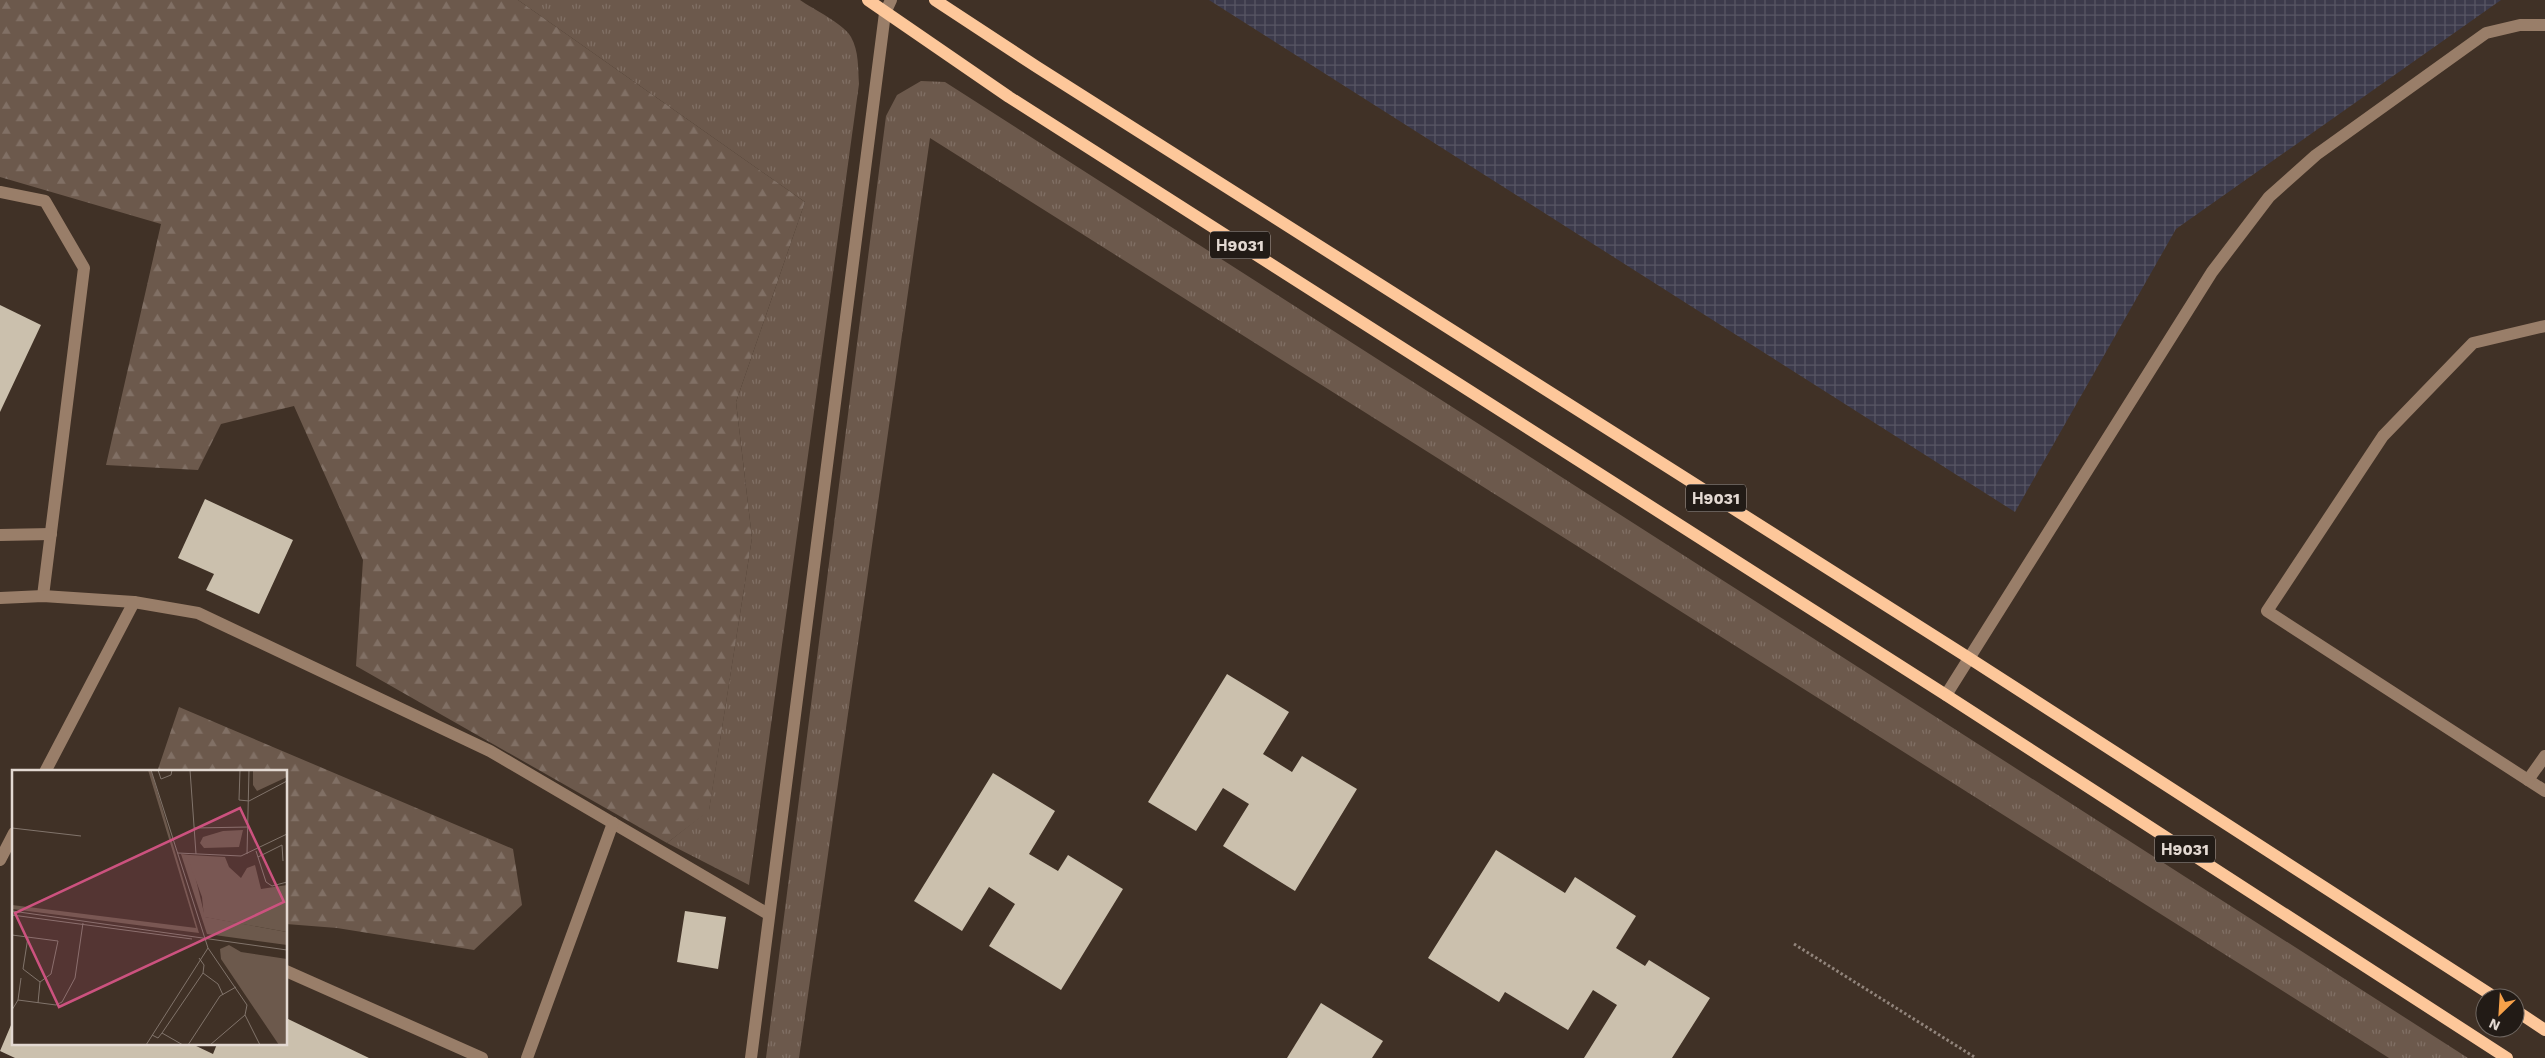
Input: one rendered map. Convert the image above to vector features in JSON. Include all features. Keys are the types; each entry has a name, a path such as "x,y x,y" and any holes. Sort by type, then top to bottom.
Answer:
{"main road":[{"name":"Н9031","path":"868,0 1009,97 1946,695 2507,1058"},
{"name":"Н9031","path":"935,0 1053,78 1969,658 2480,988"},
{"path":"2525,1017 2545,1030"}],"street":[{"path":"751,1058 885,13 891,0"},
{"path":"1946,695 2212,272 2269,197 2316,155 2486,33 2520,25 2545,25"},
{"path":"0,192 45,201 84,268 43,596"},
{"path":"2545,326 2473,343 2466,350 2383,436 2267,611 2545,791"},
{"path":"0,535 51,534"},
{"path":"0,598 43,596 134,602 198,613 490,751 768,914"},
{"path":"46,770 134,602"},
{"path":"2528,780 2545,756"},
{"path":"527,1058 613,823"},
{"path":"0,860 10,848"},
{"path":"288,972 482,1058"}],"path":[{"path":"1794,944 1976,1058"}],"shaded area":[{"path":"1209,0 2501,0 2176,229 2015,512"}],"green space":[{"path":"0,0 518,0 805,202 736,402 752,538 709,811 667,843 356,666 363,560 294,406 221,424 198,470 106,465 161,224 0,177"},
{"path":"518,0 800,0 842,27 854,42 858,60 859,84 749,885 667,843 709,810 752,538 736,402 805,202"},
{"path":"921,81 945,82 2468,1058 2389,1058 930,138 799,1058 766,1058 886,116 897,95"},
{"path":"179,707 513,849 522,905 474,950 337,928 288,924 288,770 158,770"}],"building":[{"path":"0,305 41,325 0,412"},
{"path":"205,499 293,540 259,614 206,590 214,574 178,558"},
{"path":"1227,674 1289,712 1263,754 1292,772 1302,756 1357,789 1295,891 1223,846 1249,804 1223,788 1196,831 1148,802"},
{"path":"993,773 1055,811 1029,854 1058,871 1068,855 1123,889 1061,990 989,946 1015,904 989,887 962,931 914,901"},
{"path":"1496,850 1565,893 1575,877 1636,916 1616,948 1645,966 1649,960 1710,998 1672,1058 1584,1058 1617,1005 1593,990 1568,1030 1505,992 1499,1002 1428,958"},
{"path":"685,911 726,917 718,969 677,962"},
{"path":"1321,1003 1383,1041 1372,1058 1287,1058"},
{"path":"288,1019 369,1058 15,1058 0,1051 12,1023 12,1046 196,1046 213,1054 216,1046 288,1046"}]}
